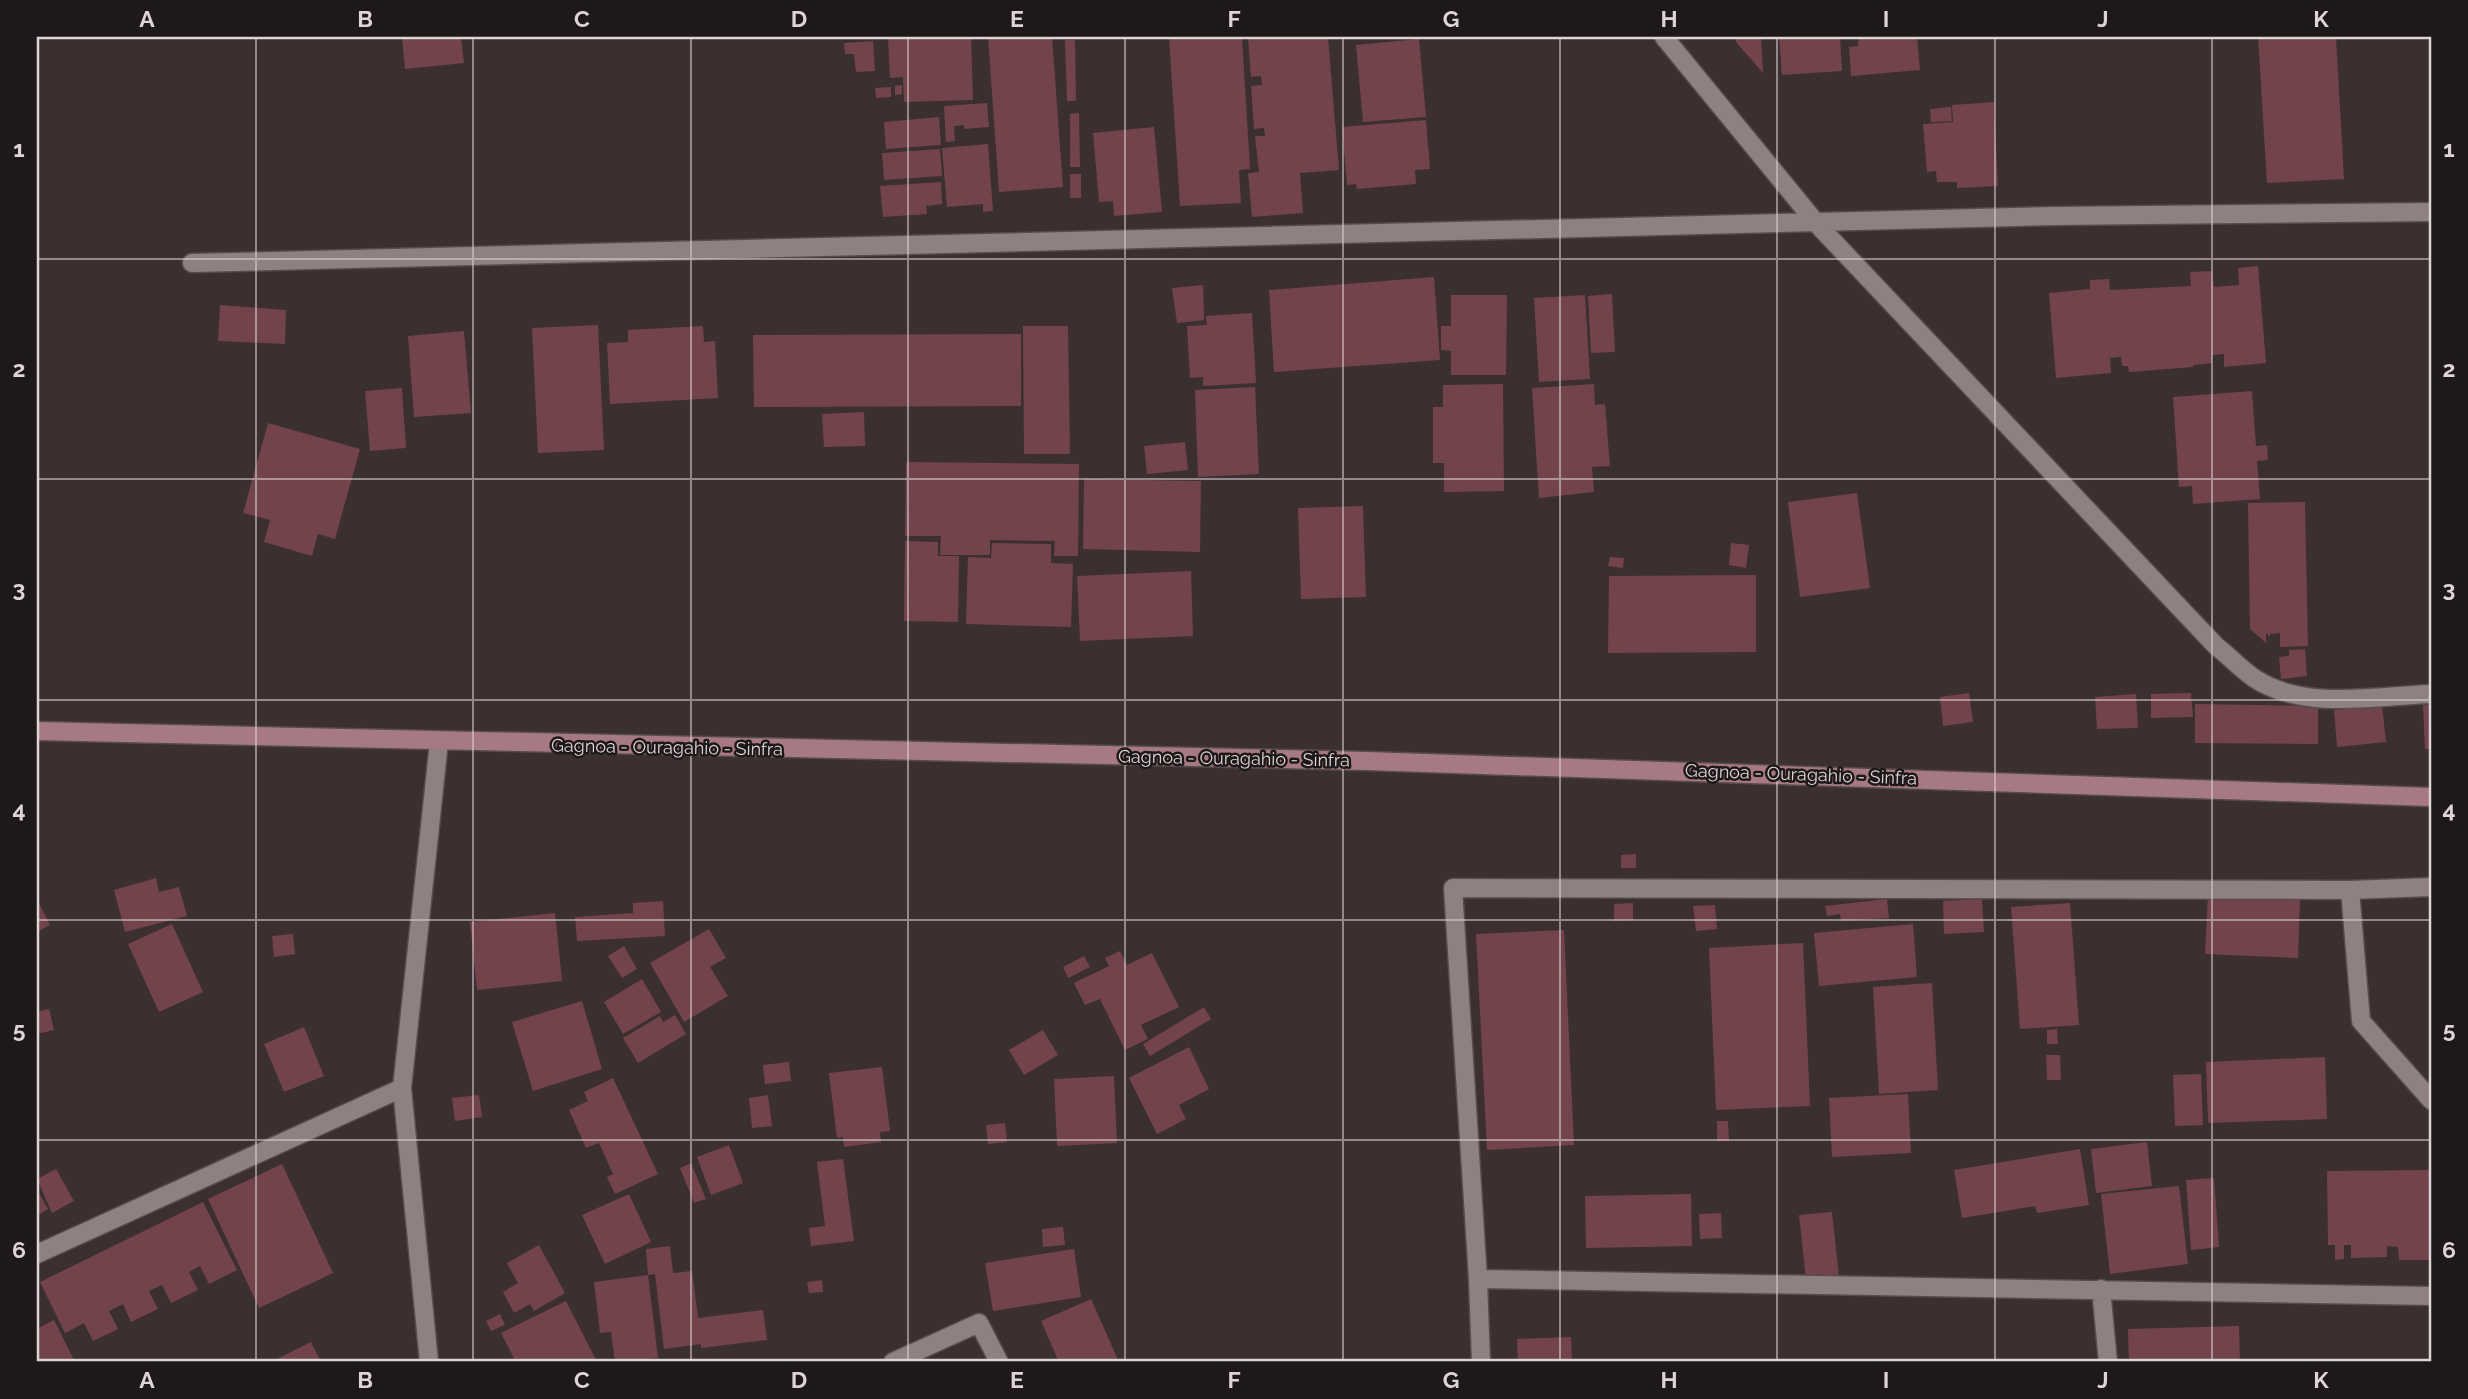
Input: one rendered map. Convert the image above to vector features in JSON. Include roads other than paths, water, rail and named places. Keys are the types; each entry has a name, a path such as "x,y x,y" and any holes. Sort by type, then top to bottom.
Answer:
{"main road":[{"name":"Gagnoa - Ouragahio - Sinfra","path":"37,731 1367,761 2431,797"}],"street":[{"path":"1664,37 1817,223 2216,646 2255,678 2287,694 2329,698 2431,694"},
{"path":"192,263 2055,216 2431,212"},
{"path":"429,1362 402,1088 439,742"},
{"path":"1481,1362 1453,888 2350,890 2431,887"},
{"path":"2350,890 2361,1021 2431,1100"},
{"path":"37,1254 402,1088"},
{"path":"1478,1279 2431,1296"},
{"path":"2101,1289 2108,1362"},
{"path":"892,1362 979,1323 999,1362"}]}
